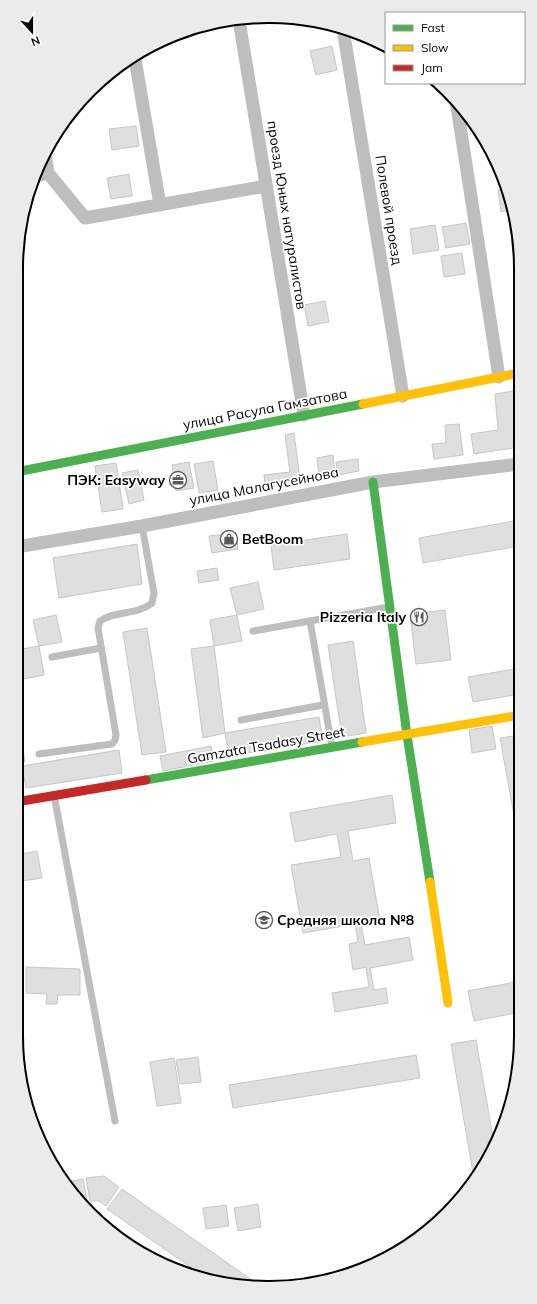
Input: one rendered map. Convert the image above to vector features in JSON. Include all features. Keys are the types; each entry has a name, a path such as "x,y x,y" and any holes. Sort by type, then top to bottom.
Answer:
{"street":[{"name":"проезд Юных натуралистов","path":"240,25 304,415"},
{"name":"Полевой проезд","path":"345,35 403,396"},
{"path":"136,62 160,205"},
{"path":"458,113 498,377"},
{"path":"42,174 85,218 266,186"},
{"name":"улица Расула Гамзатова","path":"23,471 514,374"},
{"name":"улица Малагусейнова","path":"23,546 142,526 373,482 514,465"},
{"path":"373,482 389,607 448,1003"},
{"name":"Gamzata Tsadasy Street","path":"23,801 514,716"}],"lane":[{"path":"39,754 112,744 115,740 98,628 100,621 105,617 144,609 152,603 154,593 142,526"},
{"path":"253,631 389,607"},
{"path":"310,621 323,705 332,748"},
{"path":"52,657 101,648"},
{"path":"241,720 323,705"},
{"path":"54,795 115,1121"}],"building":[{"path":"332,46 337,70 316,75 310,51"},
{"path":"136,126 139,146 112,150 109,129"},
{"path":"129,174 132,196 111,199 107,178"},
{"path":"498,190 501,190 507,211 501,212"},
{"path":"466,223 470,244 446,248 442,227"},
{"path":"435,225 439,250 413,254 410,229"},
{"path":"462,253 465,274 444,277 441,256"},
{"path":"325,301 329,322 308,326 304,305"},
{"path":"514,391 514,448 474,454 471,434 498,430 495,394"},
{"path":"459,424 463,455 434,459 432,444 446,443 445,425"},
{"path":"294,433 300,479 265,484 264,475 290,472 285,435"},
{"path":"333,455 335,474 319,476 317,458"},
{"path":"358,459 359,471 338,475 336,462"},
{"path":"213,461 218,490 199,493 194,464"},
{"path":"189,462 194,488 176,491 172,465"},
{"path":"116,463 123,509 102,512 95,466"},
{"path":"138,470 144,500 129,504 122,473"},
{"path":"514,521 514,547 423,563 419,538"},
{"path":"236,533 238,549 212,553 209,536"},
{"path":"347,534 350,559 274,570 271,545"},
{"path":"137,544 142,584 59,598 53,558"},
{"path":"217,568 219,580 199,583 197,571"},
{"path":"258,582 264,609 237,615 230,588"},
{"path":"445,610 451,660 416,664 410,614"},
{"path":"56,615 62,642 39,646 33,620"},
{"path":"237,615 242,641 214,646 210,620"},
{"path":"147,628 166,752 142,755 123,632"},
{"path":"353,641 366,733 342,737 328,645"},
{"path":"39,646 44,675 23,679 23,649"},
{"path":"214,646 225,733 203,738 191,649"},
{"path":"514,669 514,695 473,702 468,677"},
{"path":"319,717 323,741 229,756 225,733"},
{"path":"492,726 496,749 472,753 469,730"},
{"path":"514,736 514,815 500,738"},
{"path":"211,746 214,761 163,771 160,756"},
{"path":"23,748 25,762 23,762"},
{"path":"119,750 122,773 26,788 23,766"},
{"path":"392,795 396,823 348,831 353,861 369,858 380,921 361,924 365,945 409,937 413,960 370,968 374,990 386,988 388,1003 335,1012 332,993 369,987 366,967 353,970 349,944 358,942 355,924 303,933 291,865 341,857 337,834 295,842 290,813"},
{"path":"37,851 42,878 23,881 23,854"},
{"path":"26,967 80,969 80,995 58,995 57,1004 46,1004 47,994 26,993"},
{"path":"514,982 514,1013 474,1021 468,991"},
{"path":"476,1040 493,1135 473,1172 451,1044"},
{"path":"416,1055 420,1078 233,1108 229,1085"},
{"path":"198,1057 201,1082 180,1084 176,1060"},
{"path":"174,1058 181,1103 157,1106 150,1062"},
{"path":"104,1176 119,1187 106,1206 99,1201 90,1201 86,1178"},
{"path":"83,1179 87,1200 84,1197 71,1181"},
{"path":"122,1189 252,1280 236,1279 193,1269 107,1209"},
{"path":"258,1204 261,1227 238,1231 234,1208"},
{"path":"226,1205 229,1226 206,1229 203,1208"}],"traffic: fast":[{"path":"23,471 363,404"},
{"path":"373,482 407,735 430,882"},
{"path":"146,780 362,742"}],"traffic: slow":[{"path":"363,404 514,374"},
{"path":"362,742 514,716"},
{"path":"430,882 448,1003"}],"traffic: jam":[{"path":"23,801 146,780"}],"place":[{"name":"ПЭК: Easyway","path":"178,480"},
{"name":"BetBoom","path":"229,539"},
{"name":"Pizzeria Italy","path":"419,617"},
{"name":"Средняя школа №8","path":"264,920"}]}
